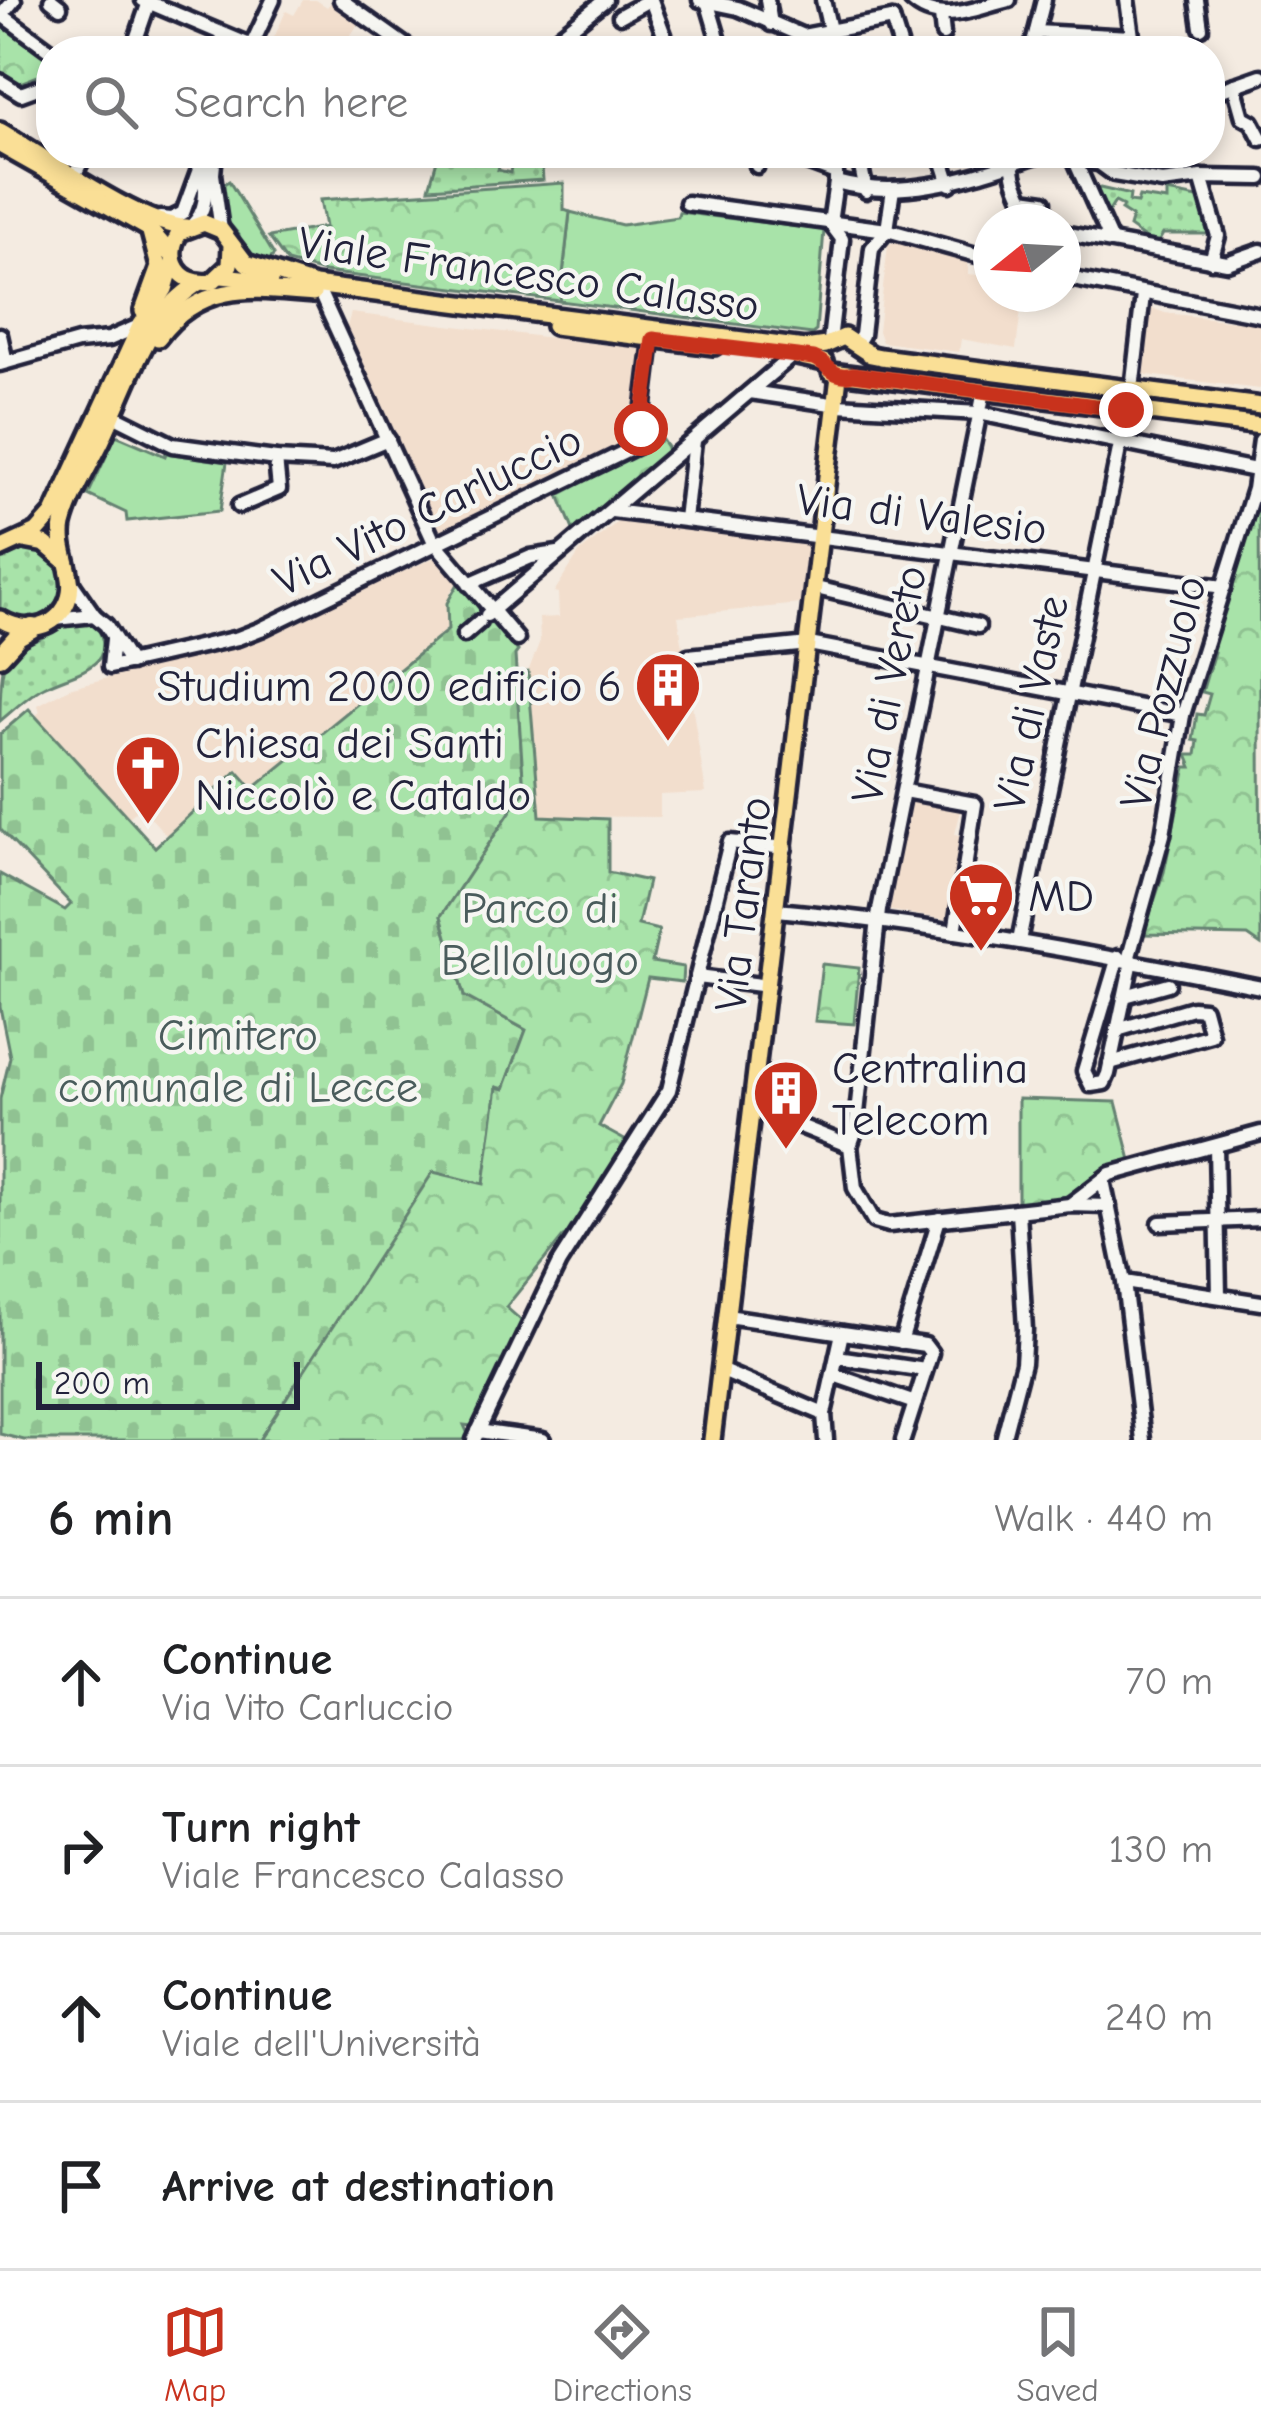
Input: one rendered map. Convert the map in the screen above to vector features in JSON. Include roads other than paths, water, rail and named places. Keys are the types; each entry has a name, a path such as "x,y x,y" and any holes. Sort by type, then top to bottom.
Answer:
{"highway":[{"path":"0,656 32,628"}],"main road":[{"path":"0,130 36,151"},
{"path":"0,145 36,166"},
{"path":"40,168 149,230 179,274 212,284"},
{"path":"0,619 32,628 55,619 70,596 64,523 133,371 232,259 226,238 204,223 164,223 65,168"},
{"path":"140,326 165,290 175,238 189,226"},
{"path":"0,550 24,540 53,514 140,326 159,267 149,230"},
{"name":"Viale Francesco Calasso","path":"226,238 254,267 314,285 793,355 827,350"},
{"name":"Viale Francesco Calasso","path":"212,284 827,350"},
{"path":"1261,406 881,357 844,337 827,350 846,375 1261,426"},
{"name":"Via Taranto","path":"712,1440 838,405 846,375 862,362 859,345"},
{"path":"24,540 44,544 64,560"}],"street":[{"path":"14,0 1,16 36,40"},
{"path":"259,36 275,0"},
{"path":"341,0 392,36"},
{"path":"560,36 605,0"},
{"path":"620,16 650,0 662,36"},
{"path":"767,0 771,24"},
{"path":"823,0 833,36"},
{"path":"713,2 802,36 892,19 909,0 925,14 941,16 965,5 1009,0"},
{"path":"1035,36 1044,0"},
{"path":"1127,0 1131,36"},
{"path":"1197,0 1201,28"},
{"path":"138,36 153,2 225,36"},
{"path":"713,2 719,36"},
{"path":"941,16 943,34"},
{"path":"892,19 897,36"},
{"path":"1036,32 1068,36"},
{"path":"1225,89 1261,76"},
{"path":"0,81 21,94 36,88"},
{"path":"1234,86 1243,117 1252,122 1261,140"},
{"path":"75,174 78,168"},
{"path":"134,209 161,218 183,213 200,168"},
{"path":"189,226 202,216 205,168"},
{"path":"214,168 226,238"},
{"path":"827,350 842,239 830,223 836,173 829,168"},
{"path":"861,168 866,190"},
{"path":"945,168 950,184"},
{"path":"836,182 866,190 950,184 988,168"},
{"path":"1014,168 1023,199 1044,204"},
{"path":"1078,168 1111,241"},
{"path":"1105,168 1114,174 1162,182 1261,178"},
{"path":"1202,177 1218,236 1211,261"},
{"path":"872,248 887,230 893,189"},
{"path":"687,203 887,230 973,254"},
{"path":"842,239 859,226"},
{"path":"859,226 871,236 872,248 859,345"},
{"path":"1081,236 1227,263 1261,251"},
{"path":"1081,281 1261,315"},
{"path":"317,294 438,546 469,584 486,616 517,640"},
{"path":"1132,389 1143,295"},
{"path":"0,335 3,363 78,342 109,339 140,326"},
{"name":"Via Vito Carluccio","path":"113,639 110,667 238,638 438,546 639,445 653,334"},
{"path":"464,635 793,355"},
{"name":"Via di Vereto","path":"850,1146 878,920 984,391"},
{"path":"750,392 838,405 979,413 1259,470"},
{"name":"Via di Vaste","path":"1018,940 1126,410"},
{"path":"113,415 173,445 276,459 332,462 388,440"},
{"path":"685,519 694,440"},
{"name":"Via Pozzuolo","path":"1126,959 1125,996 1110,1063 1103,1083 1090,1085 1084,1071 1126,959 1163,835 1183,715 1259,470 1261,440"},
{"path":"239,506 279,489 276,459"},
{"name":"Via di Valesio","path":"612,511 1224,586"},
{"path":"469,584 531,557 562,552"},
{"path":"71,582 130,663"},
{"path":"816,588 978,626"},
{"path":"55,619 94,615"},
{"path":"688,656 809,644 1183,715"},
{"path":"904,791 975,804 955,932"},
{"path":"543,1440 476,1435 559,1263 669,1090 730,842 785,848"},
{"path":"777,910 1018,940 1261,987"},
{"path":"697,976 768,986"},
{"path":"1125,996 1162,986 1181,1043"},
{"path":"1110,1063 1211,1035 1210,1010 1192,1008 1117,1030"},
{"path":"753,1107 850,1146 855,1188 874,1221 890,1225 1070,1205 1109,1206"},
{"path":"1070,1205 1111,1174 1261,1132"},
{"path":"1216,1146 1219,1295"},
{"path":"1103,1180 1124,1282 1143,1440"},
{"path":"1003,1440 1023,1363 1018,1211"},
{"path":"1160,1223 1261,1219"},
{"path":"901,1342 939,1220"},
{"path":"1124,1282 1261,1303"},
{"path":"727,1316 925,1345 931,1353 903,1440"},
{"path":"826,1440 824,1414 842,1333"},
{"path":"837,1357 926,1370"},
{"path":"720,1370 824,1414"},
{"path":"834,1375 915,1403"}],"place":[{"name":"Studium 2000 edificio 6","path":"668,744"},
{"name":"Chiesa dei Santi Niccolò e Cataldo","path":"148,827"},
{"name":"MD","path":"981,954"},
{"name":"Centralina Telecom","path":"786,1152"}],"park label":[{"name":"Parco di Belloluogo","path":"540,933"},
{"name":"Cimitero comunale di Lecce","path":"238,1060"}]}
